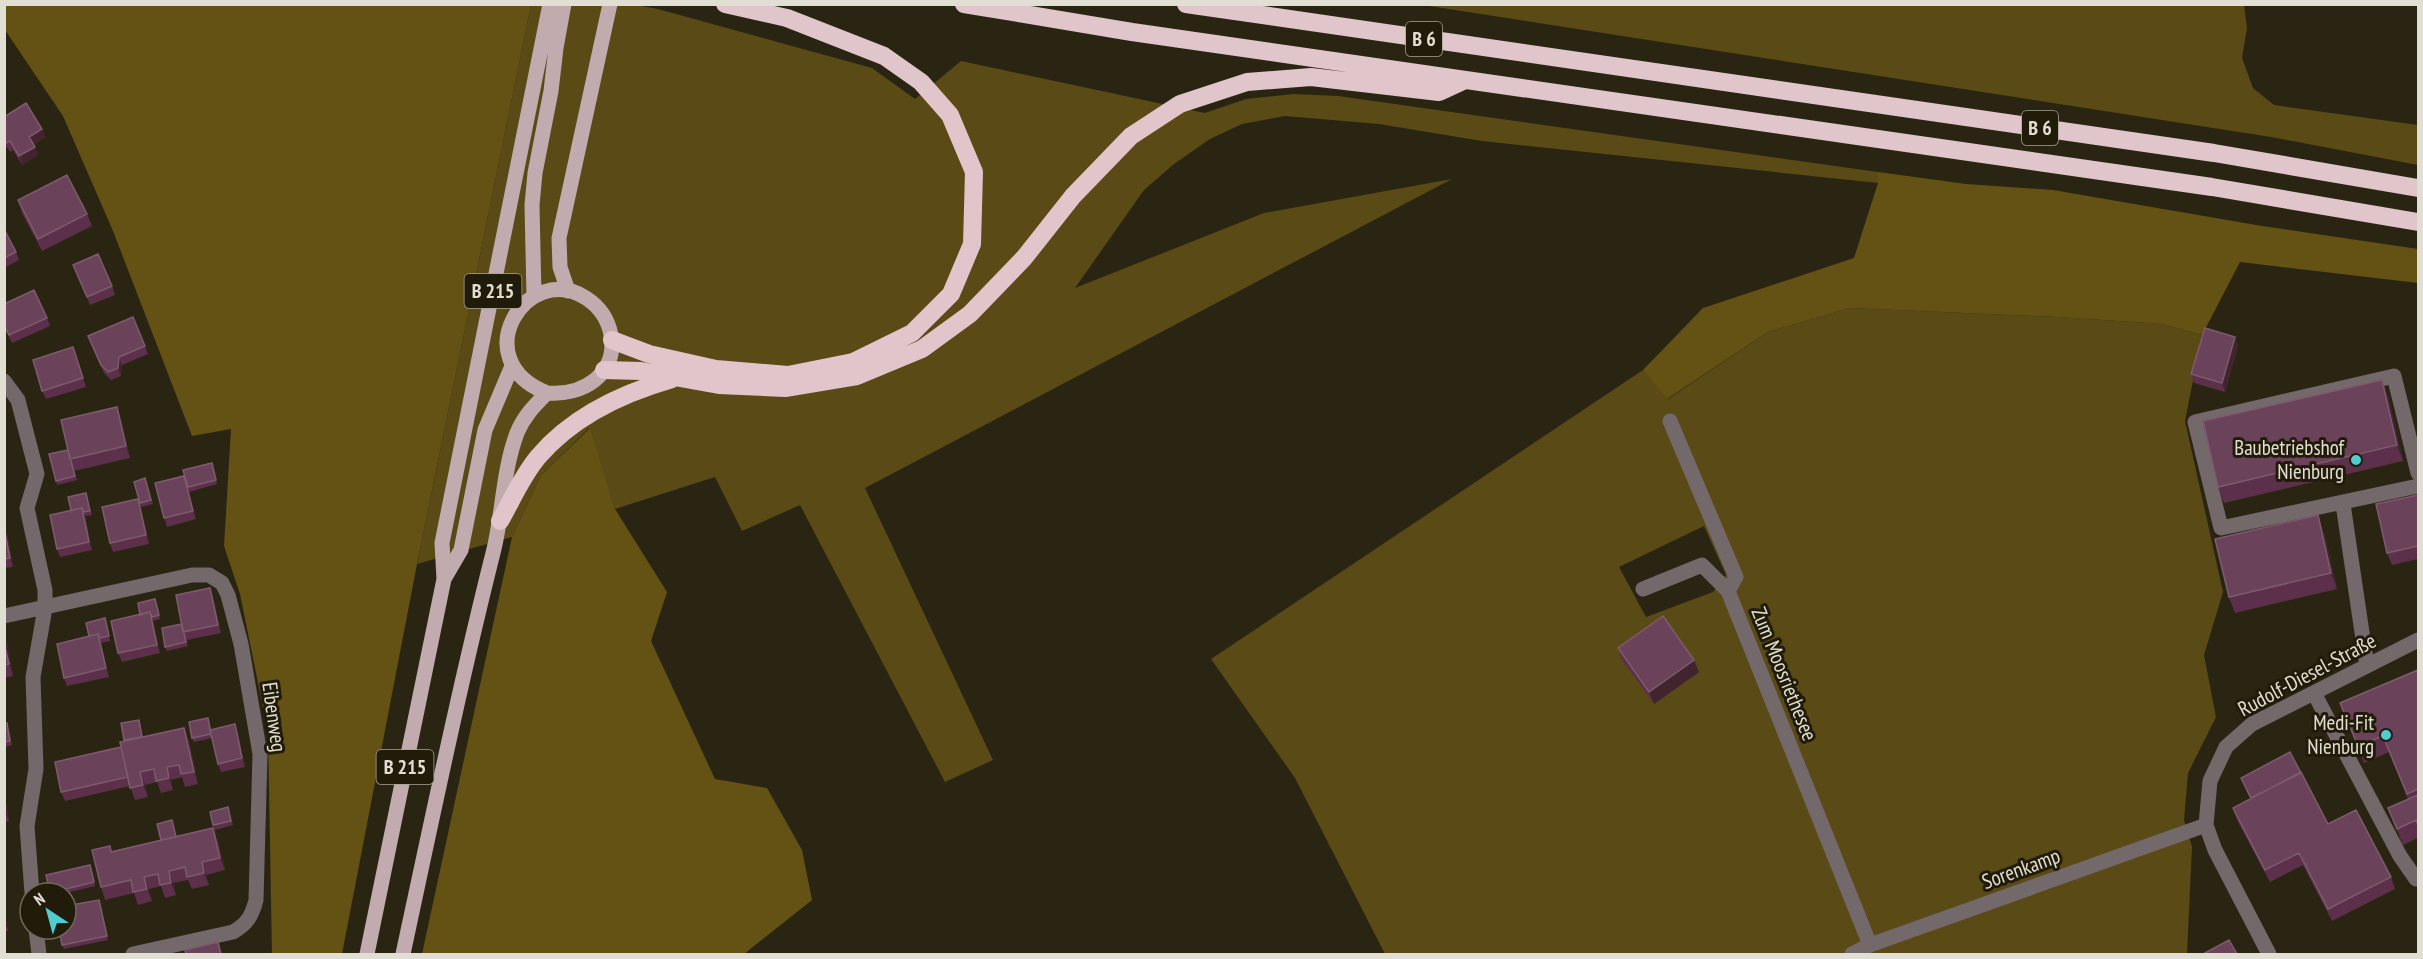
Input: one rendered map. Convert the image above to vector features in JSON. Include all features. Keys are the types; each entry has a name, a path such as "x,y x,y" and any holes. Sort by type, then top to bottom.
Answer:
{"highway":[{"path":"612,340 649,354 716,369 788,375 854,362 912,333 936,310 951,294 972,244 974,172 950,115 921,82 884,56 787,18 725,4"},
{"name":"B 6","path":"964,4 1143,33 2200,185 2418,222"},
{"name":"B 6","path":"1186,4 2214,153 2418,188"},
{"path":"604,370 642,371 719,385 785,388 857,376 922,349 970,314 1024,258 1073,196 1131,136 1180,104 1247,82 1311,77 1439,92 1465,80"},
{"path":"500,521 518,487 538,458 566,431 608,403 646,386 680,377"}],"main road":[{"name":"B 215","path":"367,954 444,579 442,543 550,4"},
{"name":"B 215","path":"534,297 532,205 535,173 551,91 564,4"},
{"path":"512,366 521,379 533,388 563,395 579,391 593,382 604,370 610,356 612,340 603,313 587,299 568,291 560,267 559,238 610,4"},
{"name":"B 215","path":"444,579 461,550 485,430 512,366 507,343 512,320 521,306 534,297 550,291 568,291"},
{"name":"B 215","path":"403,954 460,683 500,521 504,480 517,434 529,410 547,393"}],"street":[{"path":"2418,472 2394,376 2195,422 2221,528 2343,504 2418,486"},
{"path":"4,381 18,400 37,474 27,508 45,590 45,608 33,678 36,769 27,826 31,881"},
{"name":"Zum Moosriethesee","path":"1670,421 1736,577 1728,591 1870,945"},
{"path":"2343,504 2367,666"},
{"path":"1643,589 1702,565 1728,591"},
{"name":"Eibenweg","path":"45,608 192,575 209,575 222,583 228,595 241,644 260,754 256,900 252,916 244,926 233,932 133,954"},
{"path":"4,616 45,608"},
{"name":"Rudolf-Diesel-Straße","path":"2269,954 2215,850 2206,825 2210,781 2226,747 2252,724 2418,640"},
{"path":"2314,693 2400,856 2416,879"},
{"name":"Sorenkamp","path":"1852,954 1870,945 2206,825"}],"shaded area":[{"path":"630,4 658,9 872,68 915,99 961,61 1205,113 1246,99 1294,94 1338,96 1878,172 1878,183 1482,141 1379,124 1285,116 1242,124 1210,139 1174,164 1144,190 1075,288 1264,213 1452,179 865,488 993,760 945,782 800,505 742,531 715,477 615,509 589,428 541,475 512,537 417,564 531,5"},
{"path":"4,5 531,5 417,564 342,954 272,954 268,732 240,594 224,546 231,429 192,436 113,231 63,116 5,30"},
{"path":"1423,5 2244,5 2247,28 2242,58 2253,88 2274,105 2418,125 2418,165 2271,137"},
{"path":"1878,172 1966,184 2053,190 2262,226 2418,249 2418,283 2240,262 2202,335 2162,324 1850,308 1768,332 1667,399 1643,370 1703,308 1854,258 1878,183"},
{"path":"1850,308 2162,324 2202,335 2185,421 2223,592 2204,655 2216,717 2188,773 2184,820 2192,847 2187,954 1385,954 1295,778 1211,659 1643,370 1668,399 1768,332","holes":["1704,526 1726,575 1713,592 1646,617 1619,567"]},
{"path":"590,428 615,509 667,592 651,641 715,779 767,788 802,850 812,900 744,954 422,954 512,537 541,475"}],"building":[{"path":"26,103 42,129 29,137 35,147 19,156 10,141 6,143 4,140 4,117"},
{"path":"67,175 87,214 38,239 18,200"},
{"path":"4,229 16,252 4,258"},
{"path":"98,254 112,286 87,297 73,265"},
{"path":"34,290 47,318 9,335 4,325 4,304"},
{"path":"133,317 145,346 119,357 118,368 108,372 101,365 88,336"},
{"path":"2205,328 2235,337 2222,383 2191,374"},
{"path":"73,347 83,378 42,391 33,360"},
{"path":"2382,380 2397,445 2218,487 2203,421"},
{"path":"117,407 126,446 70,459 61,420"},
{"path":"68,450 75,476 56,481 49,454"},
{"path":"212,463 216,480 188,487 183,470"},
{"path":"184,476 193,511 164,518 155,483"},
{"path":"145,478 151,500 140,503 134,482"},
{"path":"86,493 90,511 84,512 82,508 71,510 68,497"},
{"path":"2418,495 2418,546 2387,553 2376,504"},
{"path":"138,499 146,535 110,543 102,507"},
{"path":"82,508 89,542 57,549 50,515"},
{"path":"2318,515 2331,573 2229,597 2215,539"},
{"path":"4,528 10,558 4,559"},
{"path":"210,588 218,625 183,632 176,595"},
{"path":"155,599 159,615 152,617 150,612 140,615 138,603"},
{"path":"150,612 157,645 118,653 111,621"},
{"path":"1663,616 1694,660 1649,692 1618,648"},
{"path":"105,618 109,636 100,638 98,634 89,636 86,623"},
{"path":"182,624 186,642 165,647 162,628"},
{"path":"98,634 106,668 64,678 57,644"},
{"path":"4,643 9,664 4,665"},
{"name":"Medi-Fit Nienburg","path":"2418,670 2418,789 2407,794 2383,736 2358,746 2340,703"},
{"path":"208,718 211,734 192,738 189,722"},
{"path":"139,720 142,737 124,740 121,723"},
{"path":"7,723 10,741 4,742 4,724"},
{"path":"235,724 242,758 218,764 210,730"},
{"path":"184,728 194,772 181,774 179,765 167,767 169,778 156,781 154,769 140,772 143,785 130,788 120,742"},
{"path":"121,747 128,777 61,792 55,762"},
{"path":"2290,752 2301,773 2251,798 2241,778"},
{"path":"2301,772 2328,824 2356,810 2391,877 2328,909 2299,853 2265,870 2233,808"},
{"path":"2418,795 2418,825 2416,820 2397,829 2388,808"},
{"path":"228,807 231,821 213,825 210,812"},
{"path":"172,820 176,837 161,840 157,824"},
{"path":"213,828 220,858 202,862 204,873 187,877 185,867 169,871 171,883 160,885 158,874 144,877 147,889 133,892 131,880 101,887 92,850 110,846 111,852"},
{"path":"90,865 94,882 78,886 78,881 47,881 46,875"},
{"path":"99,900 107,936 62,945 61,941 78,941 78,904"},
{"path":"2229,940 2237,954 2205,953"},
{"path":"218,942 221,954 186,954 185,950"}],"place":[{"name":"Baubetriebshof Nienburg","path":"2356,460"},
{"name":"Medi-Fit Nienburg","path":"2386,735"}]}
